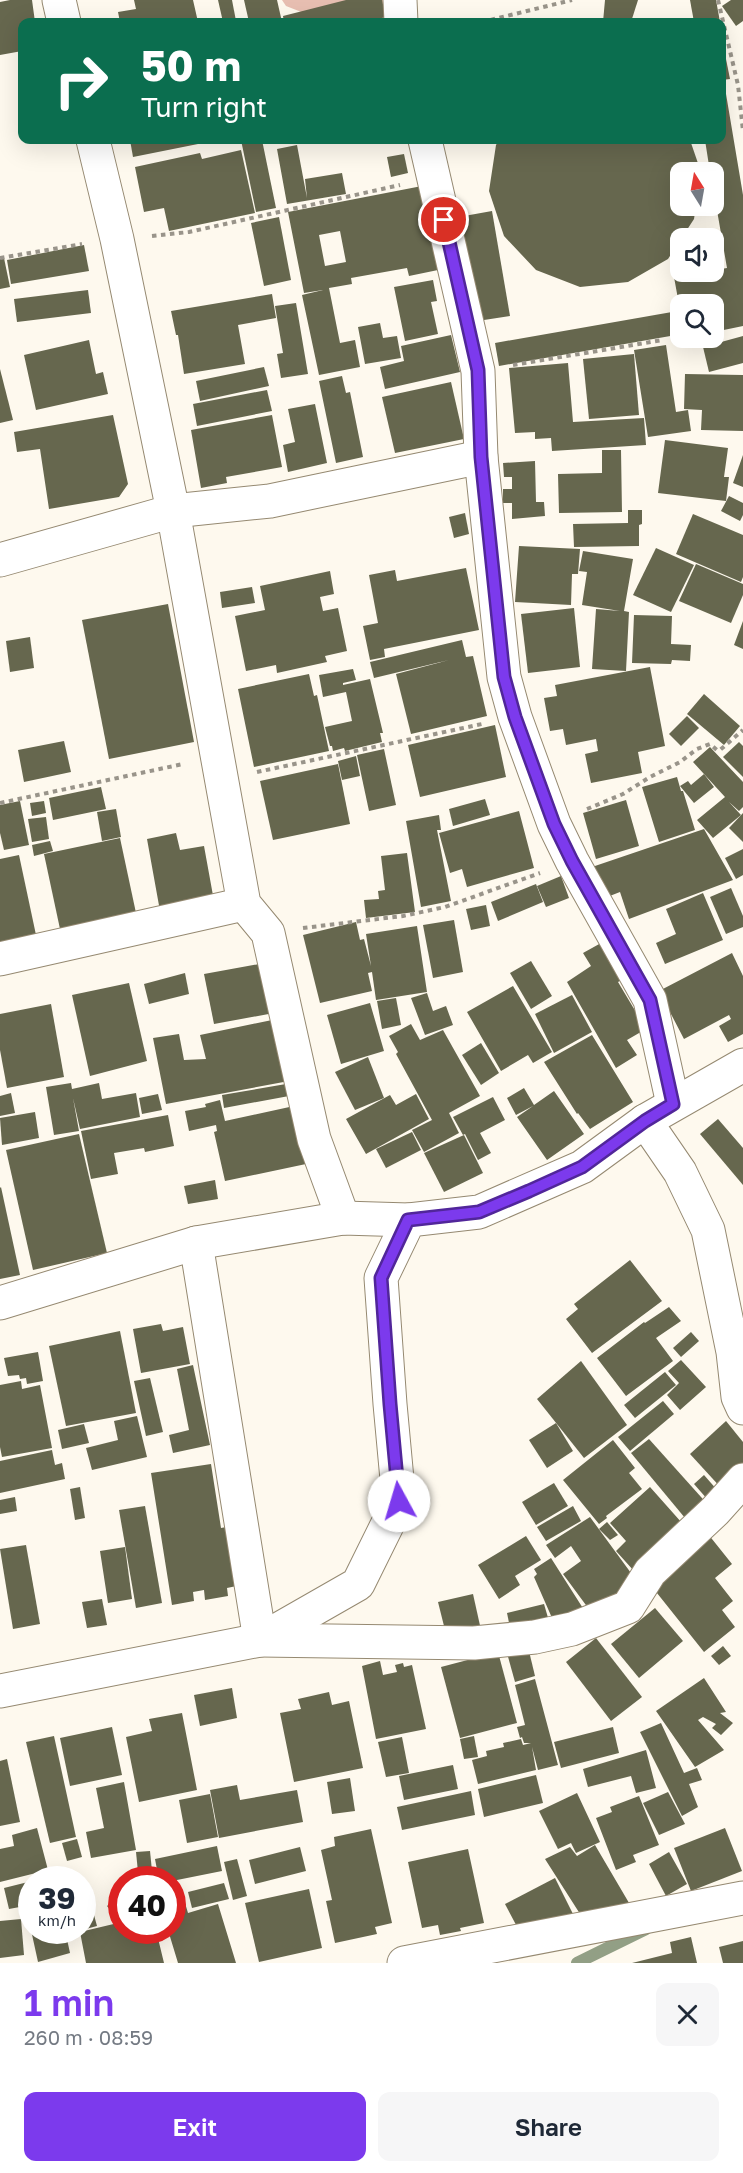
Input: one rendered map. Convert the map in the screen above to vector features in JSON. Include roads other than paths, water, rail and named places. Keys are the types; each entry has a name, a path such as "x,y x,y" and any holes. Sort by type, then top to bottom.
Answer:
{"street":[{"path":"59,0 63,18"},
{"path":"400,0 401,18"},
{"path":"94,144 117,239 173,511 244,904 268,933 314,1139 343,1218"},
{"path":"426,144 478,370 481,457 504,677 515,717 554,824 572,861 650,1000 673,1104"},
{"path":"0,560 173,511 270,501 481,457"},
{"path":"0,959 244,904"},
{"path":"0,1303 196,1243 343,1218 408,1220 479,1212 582,1167 645,1121 743,1065"},
{"path":"645,1121 680,1172 708,1230 733,1352 738,1397 743,1408"},
{"path":"260,1640 358,1584 399,1501 381,1278 408,1220"},
{"path":"196,1243 260,1640"},
{"path":"0,1690 260,1640 474,1642 535,1637 572,1629 628,1607 650,1572 715,1511 743,1480"},
{"path":"404,1963 743,1898"}],"waterway":[{"path":"577,1963 646,1929"}]}
